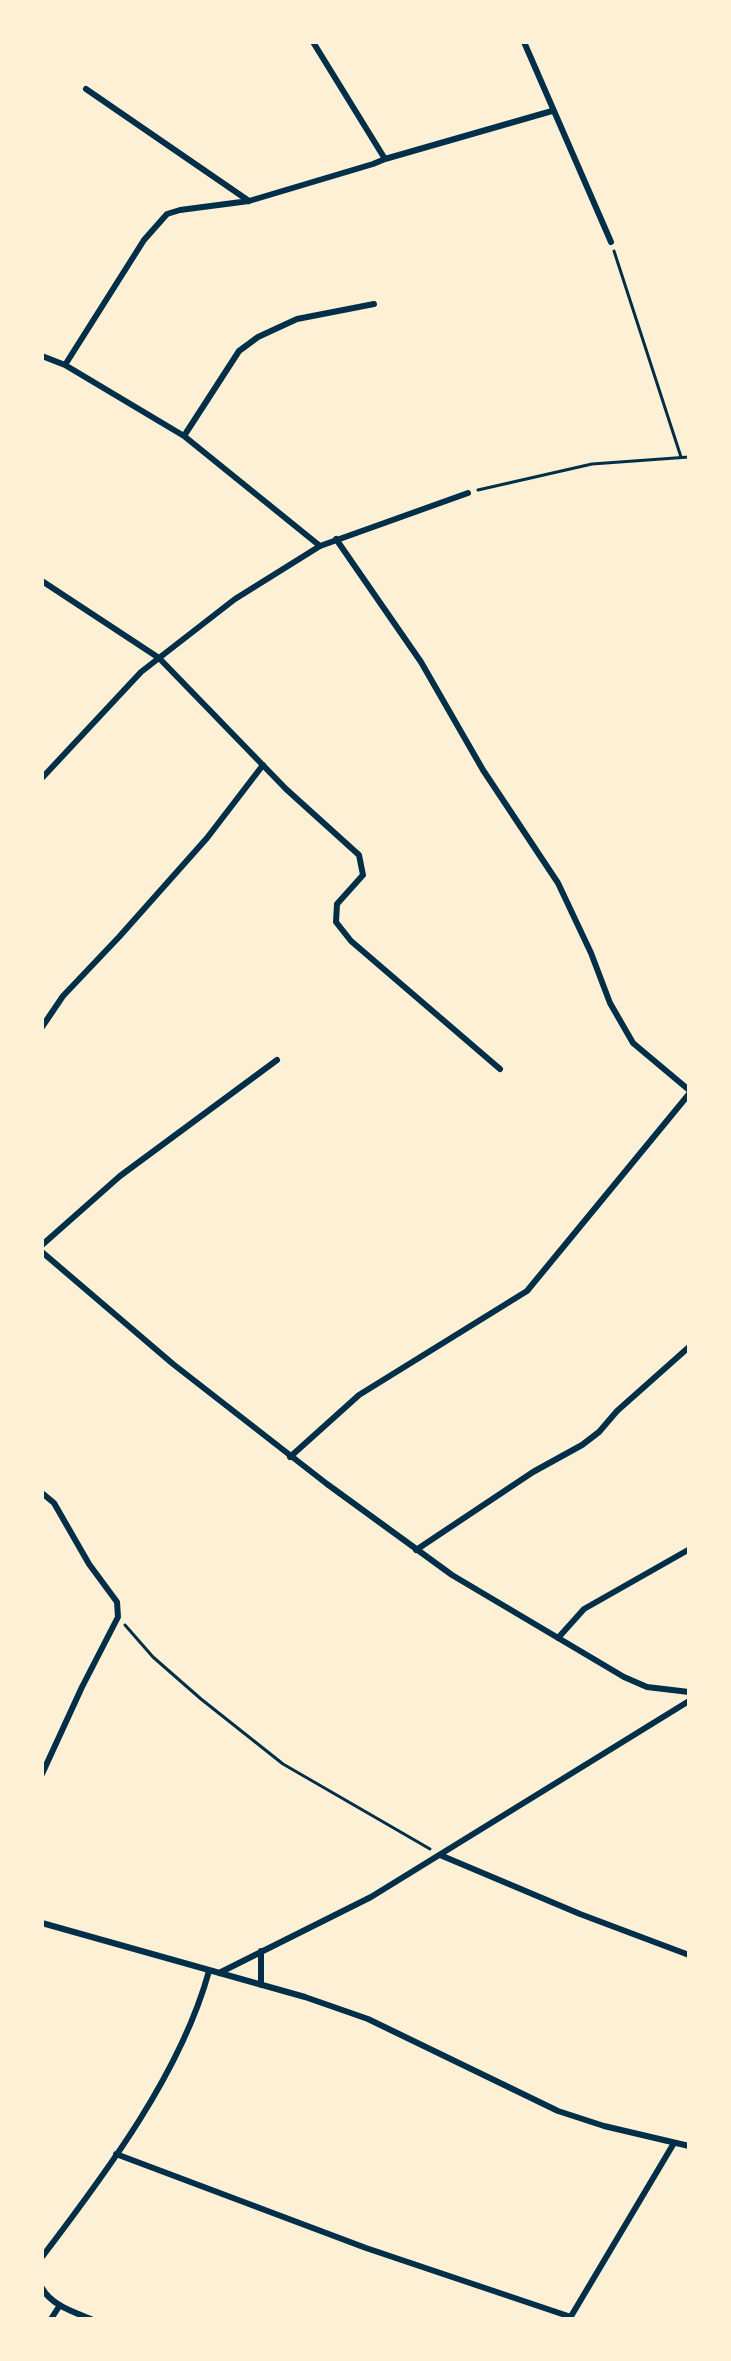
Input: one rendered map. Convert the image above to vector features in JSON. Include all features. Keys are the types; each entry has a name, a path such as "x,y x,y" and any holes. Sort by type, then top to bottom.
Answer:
{"street":[{"path":"313,42 385,159"},
{"path":"524,42 552,111 611,242"},
{"path":"86,89 249,201"},
{"path":"65,364 144,240 167,214 180,210 249,201 552,111"},
{"path":"184,436 239,351 258,337 297,319 374,304"},
{"path":"42,356 65,364 184,436 320,546"},
{"path":"42,778 141,672 235,599 320,546 468,493"},
{"path":"336,539 421,662 483,770 558,883 591,953 610,1002 633,1043 689,1090"},
{"path":"42,581 159,658 263,765 359,855 363,875 337,904 336,922 351,940 500,1069"},
{"path":"42,1027 63,996 207,838 263,765"},
{"path":"42,1245 120,1176 277,1060"},
{"path":"290,1457 366,1390 527,1291 689,1094"},
{"path":"42,1252 173,1364 290,1457 460,1580 624,1677 646,1687 689,1692"},
{"path":"417,1550 533,1472 582,1446 599,1432 617,1411 689,1347"},
{"path":"42,1493 54,1503 89,1564 117,1602 118,1617 82,1687 42,1774"},
{"path":"558,1638 584,1609 688,1550"},
{"path":"218,1973 371,1897 689,1701"},
{"path":"440,1855 580,1914 689,1955"},
{"path":"42,1923 304,1996 368,2019 558,2111 689,2146"},
{"path":"261,1952 261,1985"},
{"path":"42,2257 80,2207 141,2117 201,2001 208,1971"},
{"path":"116,2154 366,2248 570,2318 674,2143"},
{"path":"42,2288 44,2295 91,2319"},
{"path":"51,2319 60,2305"}],"path":[{"path":"611,242 681,457"},
{"path":"468,493 592,464 689,457"},
{"path":"118,1617 153,1657 201,1699 283,1764 440,1855"}]}
